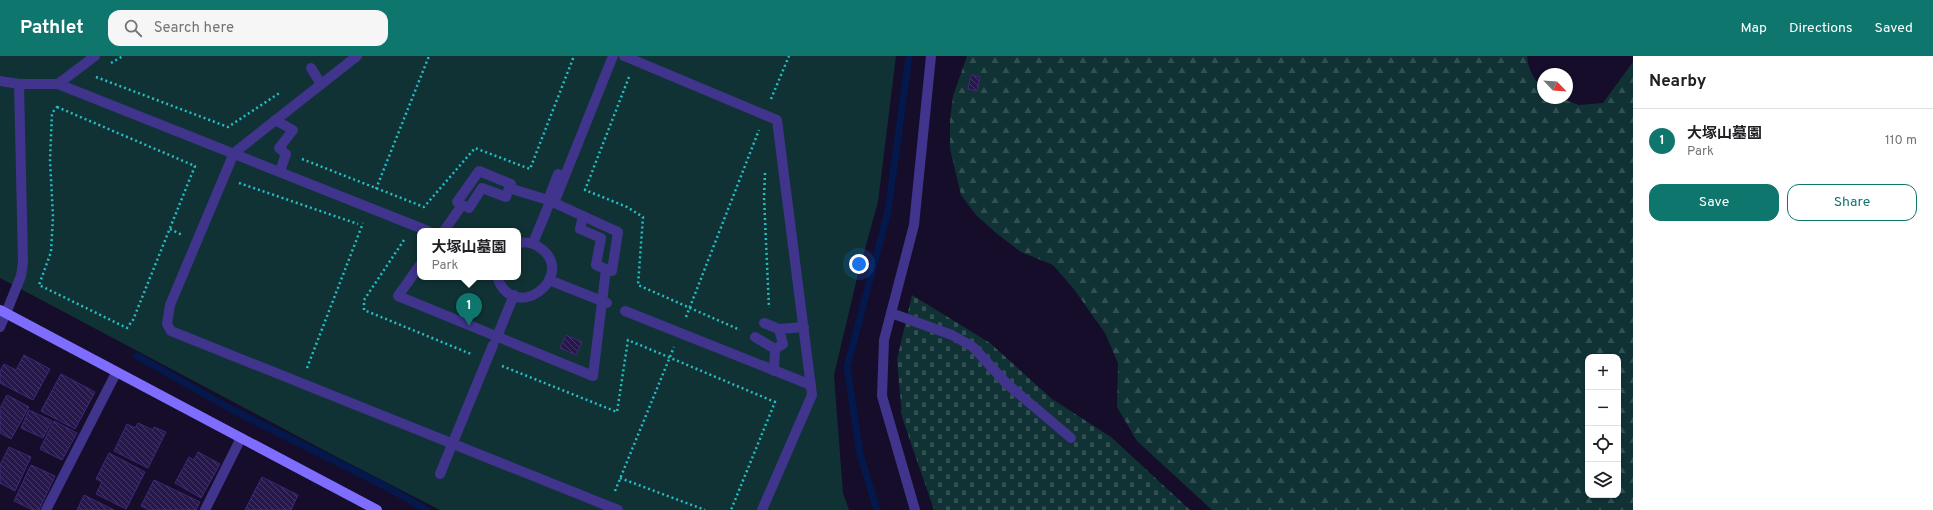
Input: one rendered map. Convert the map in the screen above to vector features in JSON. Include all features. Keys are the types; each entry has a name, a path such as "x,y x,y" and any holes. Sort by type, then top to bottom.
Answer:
{"street":[{"path":"58,84 95,56"},
{"path":"357,56 234,153 170,305 167,324 171,331 613,508"},
{"path":"533,243 590,104 606,56"},
{"path":"590,104 613,56"},
{"path":"624,56 777,120 812,395 762,510"},
{"path":"915,510 882,396 884,340 914,225 931,56"},
{"path":"311,68 321,84"},
{"path":"0,81 19,84 58,84 421,228"},
{"path":"0,327 3,311 21,276 23,262 19,84"},
{"path":"275,120 293,130 279,148 289,155 280,171"},
{"path":"480,171 511,184 506,197 482,188 469,208 462,205 457,202 480,171"},
{"path":"509,188 551,202 583,216 618,232 612,271 596,265 601,238 580,229 583,216"},
{"path":"446,228 462,205"},
{"path":"498,280 500,285 508,293 528,297 539,294 546,286 549,280 552,265 546,252 533,243 527,241 521,242"},
{"path":"417,269 398,296 495,340 593,376 605,303 606,269"},
{"path":"549,280 605,303"},
{"path":"440,474 514,295"},
{"path":"3,311 116,373 377,510"},
{"path":"625,311 811,385"},
{"path":"891,313 952,335 973,347 1006,383 1071,438"},
{"path":"764,323 779,329 804,327"},
{"path":"774,371 776,349 783,344 779,329"},
{"path":"755,337 776,349"},
{"path":"46,510 116,373"},
{"path":"205,510 241,438"}],"path":[{"path":"110,64 123,56"},
{"path":"289,155 424,207 475,148 530,170 574,56"},
{"path":"769,105 790,56"},
{"path":"636,61 585,190 627,207 643,217 638,284 755,337"},
{"path":"91,75 228,127 287,87"},
{"path":"57,107 195,166 133,320 127,328 39,285 45,268 51,252 53,216 50,160 52,113 57,107"},
{"path":"613,508 620,478 680,332 761,124"},
{"path":"757,135 762,137"},
{"path":"764,323 769,309 764,197 765,168"},
{"path":"620,478 705,510"}],"green space":[{"path":"0,56 896,56 878,202 858,274 834,375 843,493 849,510 440,510 333,455 0,278"},
{"path":"967,56 1527,56 1532,73 1537,82 1537,104 1573,104 1573,103 1579,105 1603,103 1633,62 1633,510 1212,510 1137,441 1117,407 1118,363 1105,333 1073,288 1053,265 1021,252 996,233 976,215 961,195 950,149 950,120 953,96"},
{"path":"912,295 990,343 1052,399 1111,437 1190,510 934,510 902,417 897,359"}],"building":[{"path":"971,75 980,77 977,91 968,89"},
{"path":"566,335 582,342 576,355 560,348"},
{"path":"24,355 50,369 33,400 0,383 0,371 4,364 16,370"},
{"path":"61,374 95,392 75,429 41,411"},
{"path":"7,395 29,407 11,439 0,433 0,408"},
{"path":"29,410 52,421 43,438 21,428"},
{"path":"54,421 77,433 62,460 40,449"},
{"path":"138,423 153,430 154,427 166,432 148,468 114,451 127,424 135,428"},
{"path":"9,447 31,457 15,491 0,483 0,465"},
{"path":"198,452 220,464 201,498 175,483 189,457 194,460"},
{"path":"109,453 145,472 126,509 96,494 102,482 96,479"},
{"path":"31,465 55,476 39,510 33,510 14,501"},
{"path":"262,477 298,495 291,510 245,510"},
{"path":"154,480 200,502 196,510 149,510 141,506"},
{"path":"84,495 114,510 77,510"}],"waterway":[{"path":"877,510 860,454 847,367 888,211 909,56"},
{"path":"137,356 231,409 385,486 427,510"}],"place":[{"name":"大塚山墓園","path":"469,326"}]}
